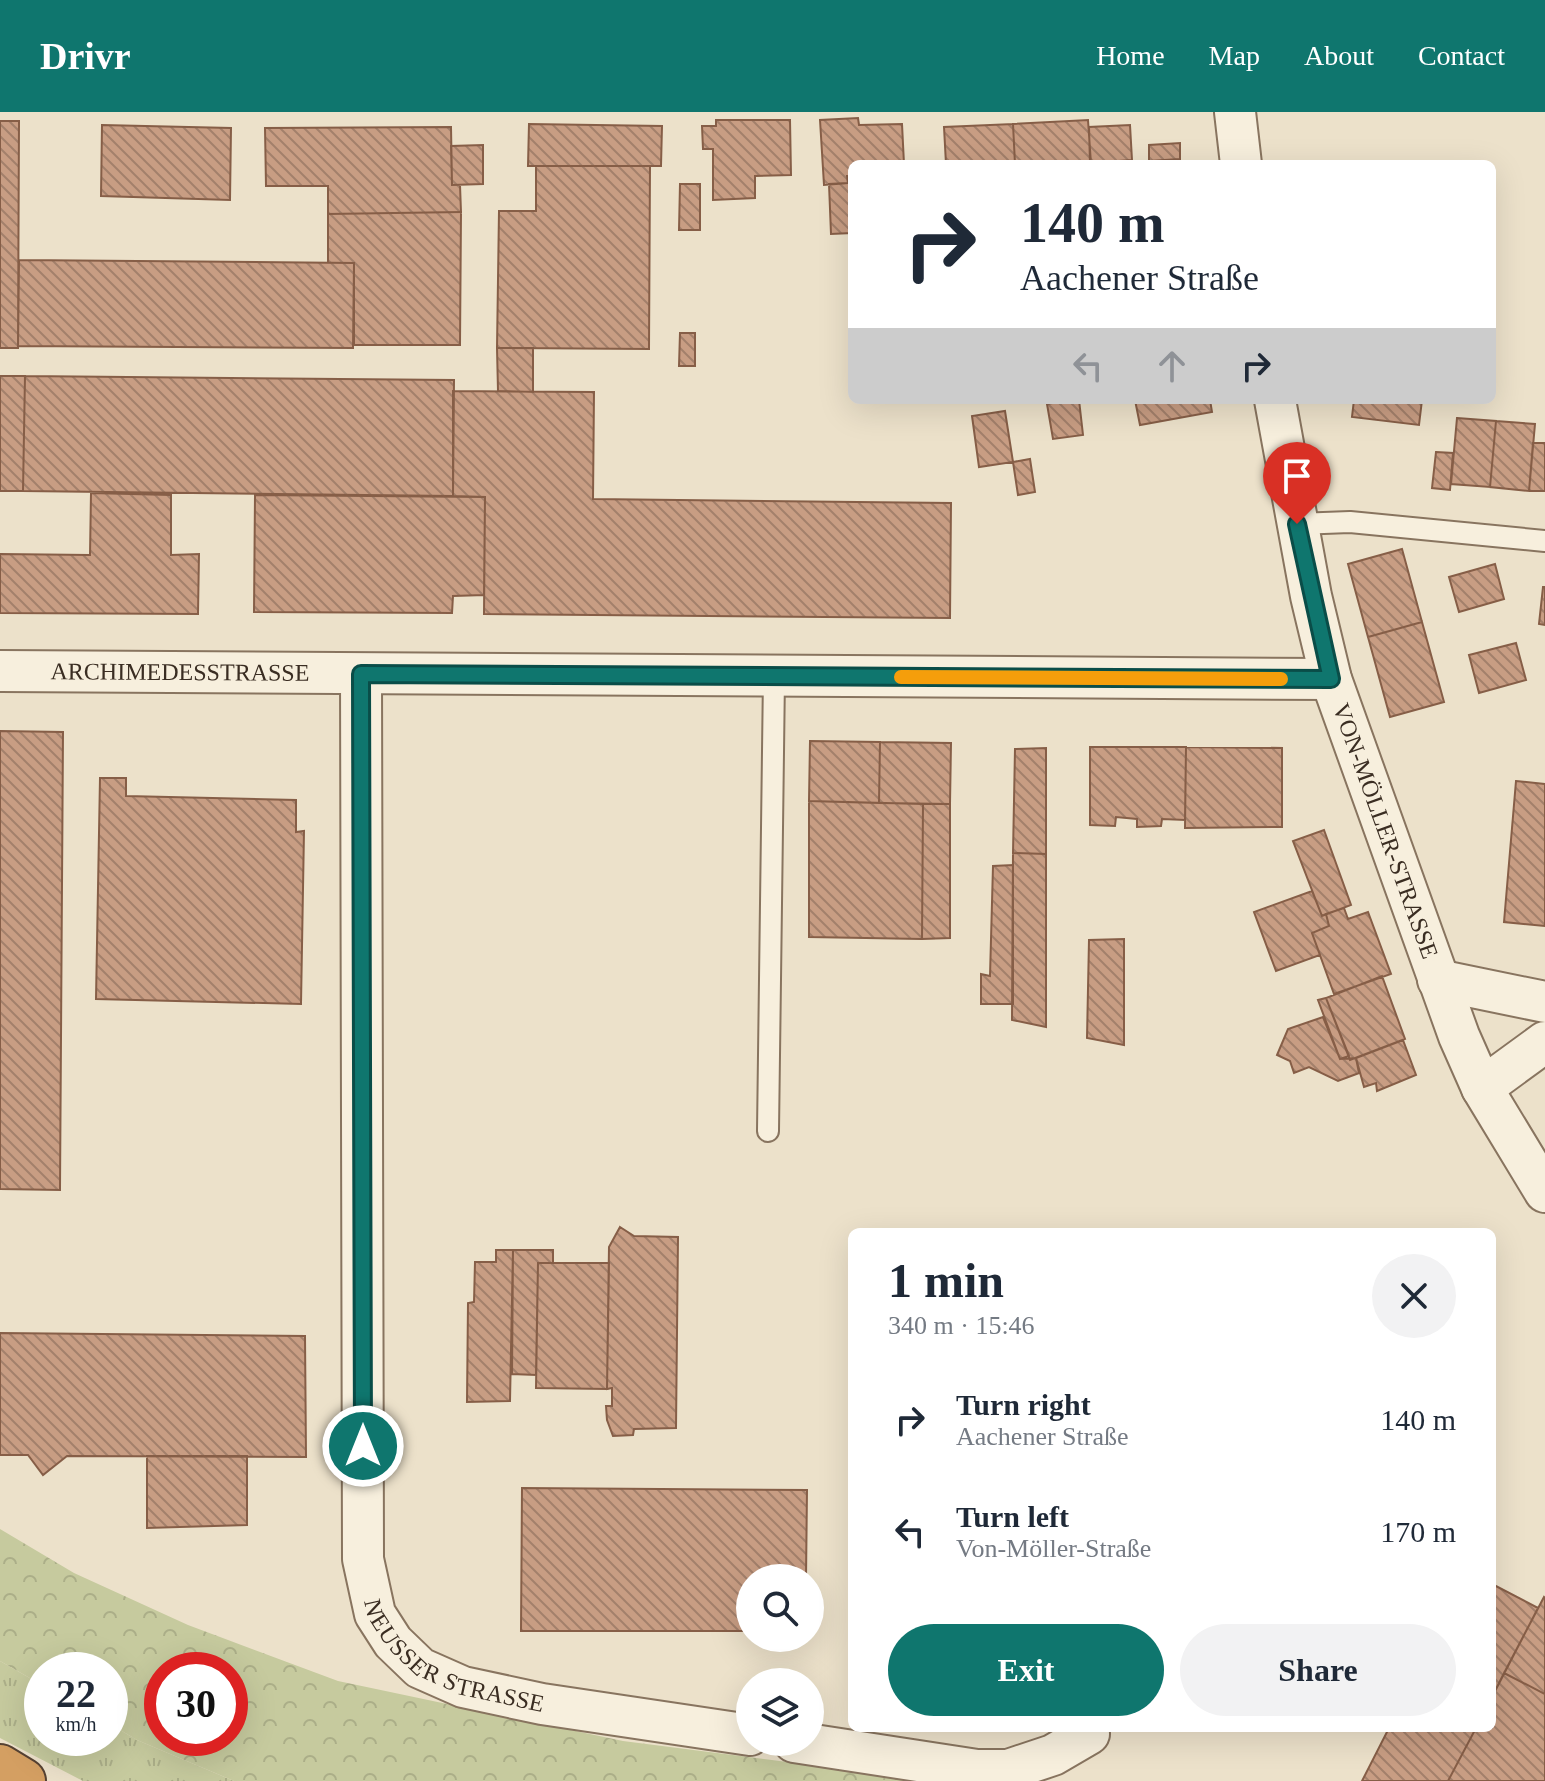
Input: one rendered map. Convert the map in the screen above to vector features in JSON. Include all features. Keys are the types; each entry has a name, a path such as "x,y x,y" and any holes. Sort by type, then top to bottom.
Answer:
{"highway":[{"path":"0,1767 23,1781"}],"street":[{"path":"1235,112 1241,160"},
{"name":"VON-MÖLLER-STRASSE","path":"1276,404 1297,524 1331,679 1459,1036 1482,1088 1545,1192"},
{"name":"ARCHIMEDESSTRASSE","path":"0,671 1331,679"},
{"name":"NEUSSER STRASSE","path":"361,674 363,1559 375,1614 393,1642 420,1668 463,1687 542,1704 736,1733"},
{"name":"VON-MÖLLER-STRASSE","path":"1438,980 1545,1002"},
{"path":"1482,1088 1545,1042"},
{"path":"824,1747 977,1770 1008,1770 1053,1755 1089,1734"}],"lane":[{"path":"1297,524 1350,522 1545,541"},
{"path":"768,1131 774,676"}],"green space":[{"path":"0,1529 74,1573 188,1625 338,1681 623,1741 935,1781 234,1781 175,1756 248,1756 248,1652 144,1652 144,1743 128,1735 128,1652 24,1652 24,1675 0,1661"},
{"path":"0,1661 24,1675 24,1750 0,1738"},
{"path":"128,1735 144,1743 144,1756 175,1756 234,1781 83,1781 35,1756 128,1756"}],"building":[{"path":"858,118 859,125 902,124 904,160 848,160 848,183 824,185 820,120"},
{"path":"716,120 790,120 791,175 755,176 755,198 713,200 713,149 703,149 702,126 716,126"},
{"path":"1088,120 1091,160 1015,160 1013,124"},
{"path":"0,121 19,121 18,348 0,348"},
{"path":"529,124 662,126 661,166 528,166"},
{"path":"1013,124 1015,160 946,160 944,127"},
{"path":"102,125 231,128 230,200 101,196"},
{"path":"1130,125 1132,160 1090,160 1089,127"},
{"path":"451,127 452,185 460,185 461,212 328,214 328,186 266,186 265,128"},
{"path":"1180,143 1180,159 1149,160 1149,145"},
{"path":"483,145 483,184 452,185 451,146"},
{"path":"536,166 650,166 649,349 497,348 499,211 536,211"},
{"path":"848,183 848,233 831,234 829,184"},
{"path":"680,184 700,184 700,230 679,230"},
{"path":"461,212 460,345 354,345 354,263 328,263 328,214"},
{"path":"19,260 354,263 353,348 18,346"},
{"path":"680,333 695,333 695,366 679,366"},
{"path":"497,348 533,348 533,392 498,391"},
{"path":"0,376 25,376 23,491 0,491"},
{"path":"25,376 454,380 453,496 23,491"},
{"path":"453,391 594,392 593,499 951,503 950,618 484,614 485,497 453,496"},
{"path":"1047,404 1079,404 1083,435 1053,439"},
{"path":"1136,404 1211,404 1212,412 1140,425"},
{"path":"1354,404 1422,404 1419,425 1352,417"},
{"path":"1005,411 1013,462 979,467 972,416"},
{"path":"1457,418 1496,421 1490,487 1451,484"},
{"path":"1496,421 1535,424 1529,491 1490,487"},
{"path":"1533,443 1545,443 1545,491 1529,491"},
{"path":"1436,452 1453,453 1450,490 1432,488"},
{"path":"1030,459 1035,492 1018,495 1013,462"},
{"path":"91,493 171,495 171,555 199,554 198,614 0,613 0,554 90,555"},
{"path":"255,495 485,497 484,595 453,596 452,613 254,612"},
{"path":"1402,549 1422,622 1368,637 1348,564"},
{"path":"1495,564 1504,599 1459,612 1449,577"},
{"path":"1545,587 1545,625 1539,624"},
{"path":"1422,622 1444,702 1390,717 1368,637"},
{"path":"1516,643 1526,680 1479,693 1469,655"},
{"path":"0,731 63,732 60,1190 0,1189"},
{"path":"810,741 880,742 879,803 809,801"},
{"path":"880,742 951,743 950,804 879,803"},
{"path":"1090,747 1186,747 1185,820 1162,819 1161,826 1137,827 1137,819 1116,817 1115,826 1090,825"},
{"path":"1186,747 1282,748 1282,827 1185,828"},
{"path":"1046,748 1046,854 1013,853 1015,749"},
{"path":"100,778 126,778 126,796 296,800 296,832 304,831 301,1004 96,999"},
{"path":"1516,781 1545,784 1545,926 1504,922"},
{"path":"809,801 923,804 922,939 809,937"},
{"path":"923,804 950,804 950,938 922,939"},
{"path":"1324,830 1351,905 1322,916 1293,841"},
{"path":"1013,853 1046,854 1046,1027 1012,1020"},
{"path":"1013,865 1013,1004 981,1004 981,974 990,976 993,866"},
{"path":"1312,891 1322,916 1326,914 1329,926 1312,933 1320,955 1276,971 1254,912"},
{"path":"1344,908 1348,919 1368,912 1391,974 1334,994 1312,933 1329,926 1326,914"},
{"path":"1124,939 1124,1045 1087,1038 1089,940"},
{"path":"1382,976 1405,1039 1350,1060 1326,998"},
{"path":"1326,998 1349,1056 1340,1059 1318,1000"},
{"path":"1323,1017 1340,1059 1356,1058 1359,1073 1338,1081 1309,1067 1294,1073 1290,1061 1277,1055 1288,1029"},
{"path":"1403,1040 1416,1075 1377,1091 1376,1083 1364,1087 1356,1058"},
{"path":"620,1227 634,1236 678,1237 676,1428 634,1429 633,1435 613,1436 606,1406 612,1406 612,1388 607,1389 609,1247"},
{"path":"496,1250 513,1250 510,1401 467,1402 468,1303 474,1302 475,1262 496,1262"},
{"path":"513,1250 553,1250 553,1263 538,1263 536,1375 512,1374"},
{"path":"538,1263 609,1263 607,1389 536,1388"},
{"path":"0,1333 305,1336 306,1457 67,1456 43,1475 28,1455 0,1455"},
{"path":"147,1456 247,1456 247,1525 147,1528"},
{"path":"522,1488 807,1490 806,1564 736,1564 736,1631 521,1631"},
{"path":"1496,1586 1538,1608 1496,1689"},
{"path":"1545,1598 1545,1694 1504,1673"},
{"path":"1504,1673 1545,1694 1545,1781 1448,1781 1474,1732 1496,1732 1496,1689"},
{"path":"1387,1732 1474,1732 1448,1781 1362,1781"}],"slow traffic":[{"path":"901,677 1281,679"}],"route":[{"path":"363,1446 361,674 1331,679 1297,524"}]}
